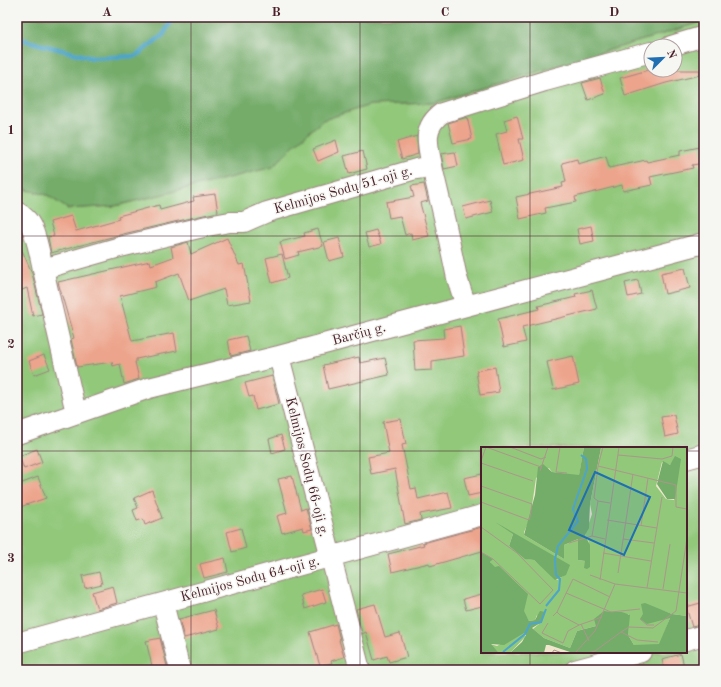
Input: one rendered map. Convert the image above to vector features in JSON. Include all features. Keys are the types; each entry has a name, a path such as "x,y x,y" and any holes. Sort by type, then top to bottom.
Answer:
{"street":[{"path":"683,42 704,36"},
{"name":"Kelmijos Sodų 51-oji g.","path":"43,269 120,247 207,226 230,222 244,222 267,212 416,169 423,168 433,171 428,148 428,134 430,126 442,113 546,81 643,54"},
{"path":"433,171 457,278 466,306"},
{"path":"17,212 28,221 33,231 76,413"},
{"name":"Barčių g.","path":"17,434 149,388 279,356 704,243"},
{"name":"Kelmijos Sodų 66-oji g.","path":"279,356 360,670"},
{"path":"687,459 704,454"},
{"name":"Kelmijos Sodų 64-oji g.","path":"17,643 481,515"},
{"path":"163,603 180,670"},
{"path":"687,640 704,635"},
{"path":"575,670 637,653"}],"green space":[{"path":"17,17 704,17 704,21 650,38 643,38 643,40 433,103 370,105 323,120 293,146 273,167 115,206 68,209 47,195 20,188 17,190"},
{"path":"704,21 704,670 17,670 17,190 20,188 47,195 68,209 115,206 273,167 293,146 323,120 370,105 433,103 643,40 643,78 683,78 683,38 650,38"}],"building":[{"path":"683,70 700,70 700,75 666,83 625,96 620,78 643,71 643,78 683,78"},
{"path":"600,78 605,94 588,100 582,83"},
{"path":"517,116 523,139 519,139 524,160 503,165 496,134 507,131 504,120"},
{"path":"467,117 472,139 453,143 448,123"},
{"path":"417,136 418,154 402,159 397,142"},
{"path":"336,140 339,152 318,161 313,149"},
{"path":"700,147 704,163 692,165 693,168 650,177 652,185 623,191 622,185 575,197 576,202 545,208 546,213 520,219 516,197 563,187 562,183 566,182 562,163 577,159 578,164 606,156 609,168 646,160 647,162 680,155 680,151"},
{"path":"363,151 367,169 349,174 344,156"},
{"path":"455,152 458,166 444,169 441,154"},
{"path":"424,184 428,201 420,203 429,236 412,240 411,233 405,235 400,216 389,218 386,202 414,197 411,186"},
{"path":"215,194 218,212 123,234 51,253 48,237 54,236 50,222 71,216 76,231 119,219 118,216 159,205 160,210 194,201 193,197"},
{"path":"490,200 493,212 466,219 463,207"},
{"path":"591,226 594,241 580,244 577,229"},
{"path":"318,229 323,246 298,252 299,255 285,259 280,242 305,236 304,233"},
{"path":"376,230 381,244 369,247 365,233"},
{"path":"227,238 239,265 244,264 251,301 227,305 224,289 189,301 179,273 155,282 156,287 120,296 132,341 174,333 177,351 136,359 135,362 139,379 124,384 120,364 113,366 112,362 77,367 71,339 74,338 58,282 150,261 151,265 173,257 171,247 188,242 191,254"},
{"path":"339,238 344,257 329,261 324,242"},
{"path":"17,239 32,273 42,314 33,316 27,288 17,292"},
{"path":"282,254 288,278 272,283 266,258"},
{"path":"685,268 690,288 665,294 661,273"},
{"path":"638,280 641,294 628,297 625,283"},
{"path":"592,290 597,309 522,327 526,342 504,347 498,319 539,309 538,306 576,297 575,294"},
{"path":"460,326 464,356 432,361 432,370 415,371 413,340 444,338 443,329"},
{"path":"246,336 250,351 231,356 228,340"},
{"path":"44,355 50,369 34,375 29,361"},
{"path":"573,356 579,384 553,390 547,362"},
{"path":"359,357 360,363 385,358 389,375 328,389 323,365"},
{"path":"495,367 499,392 480,395 476,371"},
{"path":"272,376 279,404 256,410 253,396 249,397 245,383"},
{"path":"674,415 678,434 665,437 661,417"},
{"path":"401,419 406,444 402,445 411,489 416,488 418,499 448,492 452,508 420,514 421,520 405,524 395,469 371,474 368,457 389,453 383,422"},
{"path":"281,435 285,449 272,453 269,439"},
{"path":"37,449 42,462 24,469 19,456"},
{"path":"481,474 481,493 468,496 464,478"},
{"path":"292,476 301,510 306,508 312,529 304,531 303,527 282,533 277,516 287,513 278,479"},
{"path":"38,477 46,498 17,508 17,485"},
{"path":"152,490 162,518 145,525 143,519 137,521 133,510 138,508 134,498"},
{"path":"481,527 481,551 430,566 429,563 392,572 388,554 424,545 423,543"},
{"path":"241,528 246,548 232,552 227,532"},
{"path":"225,558 228,572 204,578 200,564"},
{"path":"99,572 102,584 85,588 82,576"},
{"path":"113,586 117,603 97,609 92,592"},
{"path":"322,589 326,602 305,609 301,595"},
{"path":"481,594 481,606 466,610 463,599"},
{"path":"704,602 704,624 692,627 687,607"},
{"path":"375,604 385,637 400,633 407,657 389,662 387,656 374,660 366,632 362,634 356,609"},
{"path":"214,610 219,629 184,638 179,619"},
{"path":"336,624 344,657 331,661 332,663 320,666 310,632"},
{"path":"160,638 168,670 153,670 146,641"},
{"path":"681,654 685,670 664,670 662,659"}],"waterway":[{"path":"17,38 93,58 136,56 163,35 174,17"}]}
